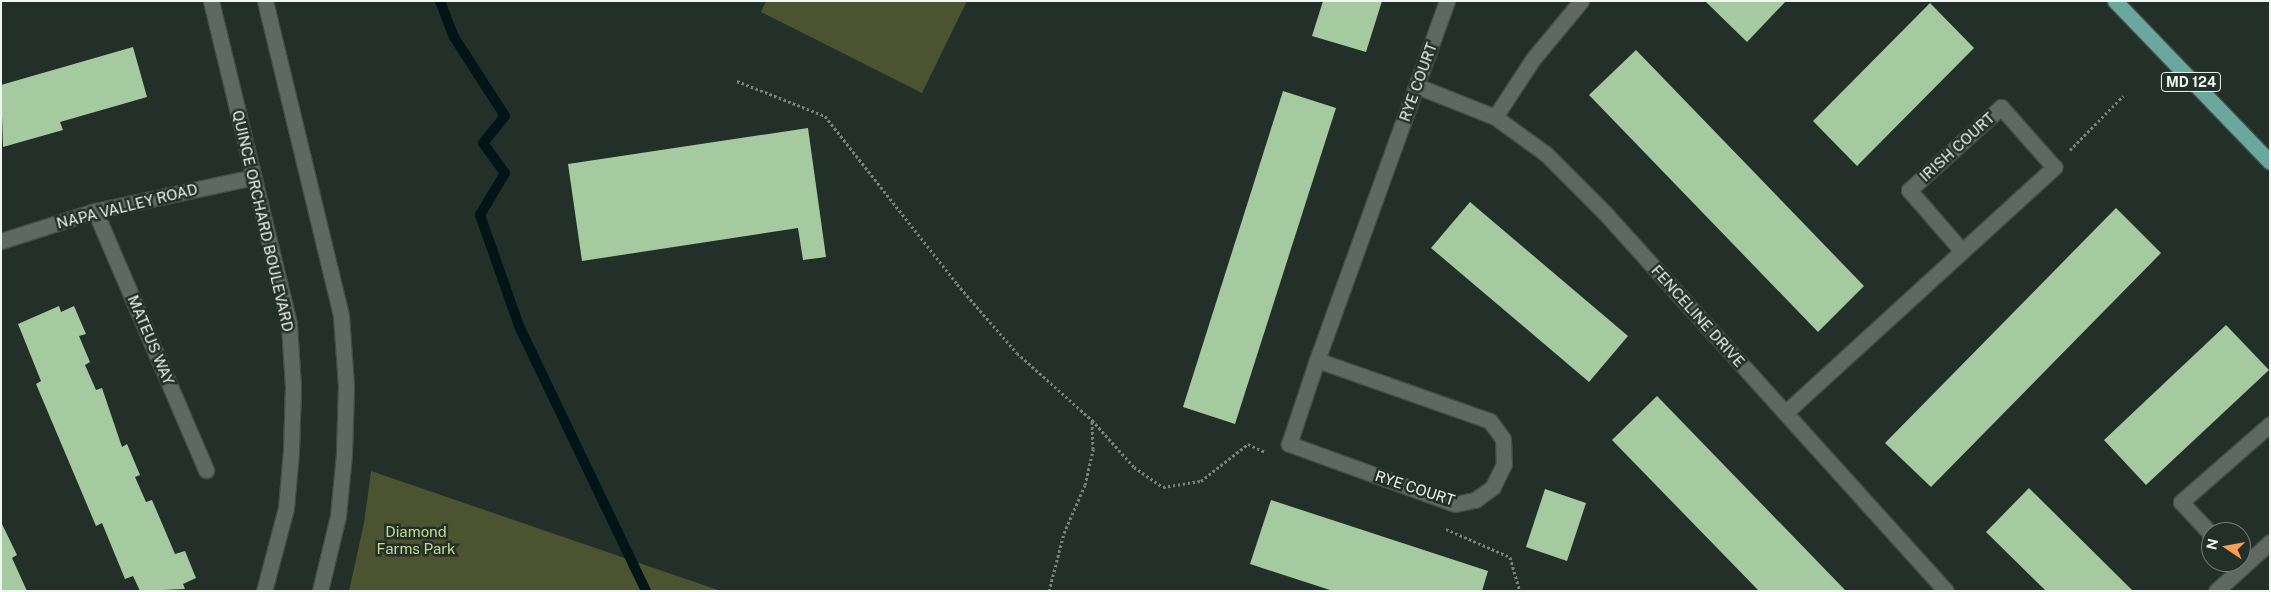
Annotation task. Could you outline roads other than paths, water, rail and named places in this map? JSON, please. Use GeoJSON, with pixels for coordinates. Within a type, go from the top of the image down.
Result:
{"type":"FeatureCollection","features":[{"type":"Feature","properties":{"kind":"main road","name":"MD 124"},"geometry":{"type":"LineString","coordinates":[[2115,1],[2270,162]]}},
{"type":"Feature","properties":{"kind":"street","name":"QUINCE ORCHARD BOULEVARD"},"geometry":{"type":"LineString","coordinates":[[211,1],[289,324],[293,387],[286,508],[264,591]]}},
{"type":"Feature","properties":{"kind":"street"},"geometry":{"type":"LineString","coordinates":[[265,1],[341,316],[346,386],[344,454],[338,516],[320,591]]}},
{"type":"Feature","properties":{"kind":"street","name":"RYE COURT"},"geometry":{"type":"LineString","coordinates":[[1317,360],[1490,422],[1503,439],[1504,464],[1492,487],[1475,500],[1454,504],[1289,444],[1317,360],[1447,1]]}},
{"type":"Feature","properties":{"kind":"street"},"geometry":{"type":"LineString","coordinates":[[1495,117],[1533,59],[1581,1]]}},
{"type":"Feature","properties":{"kind":"street","name":"FENCELINE DRIVE"},"geometry":{"type":"LineString","coordinates":[[1417,86],[1495,117],[1546,154],[1597,205],[1946,591]]}},
{"type":"Feature","properties":{"kind":"street","name":"IRISH COURT"},"geometry":{"type":"LineString","coordinates":[[2002,107],[2054,166],[1962,251],[1909,190],[2002,107]]}},
{"type":"Feature","properties":{"kind":"street","name":"NAPA VALLEY ROAD"},"geometry":{"type":"LineString","coordinates":[[1,241],[95,211],[253,177]]}},
{"type":"Feature","properties":{"kind":"street","name":"MATEUS WAY"},"geometry":{"type":"LineString","coordinates":[[95,211],[206,470]]}},
{"type":"Feature","properties":{"kind":"street"},"geometry":{"type":"LineString","coordinates":[[1785,413],[1962,251]]}},
{"type":"Feature","properties":{"kind":"street"},"geometry":{"type":"LineString","coordinates":[[2201,523],[2181,502],[2270,424]]}},
{"type":"Feature","properties":{"kind":"street"},"geometry":{"type":"LineString","coordinates":[[2251,557],[2270,542]]}},
{"type":"Feature","properties":{"kind":"street"},"geometry":{"type":"LineString","coordinates":[[2216,591],[2234,572]]}},
{"type":"Feature","properties":{"kind":"waterway"},"geometry":{"type":"LineString","coordinates":[[440,1],[454,37],[505,116],[483,143],[505,173],[480,215],[519,326],[646,591]]}},
{"type":"Feature","properties":{"kind":"park label","name":"Diamond Farms Park"},"geometry":{"type":"Point","coordinates":[416,540]}}]}
